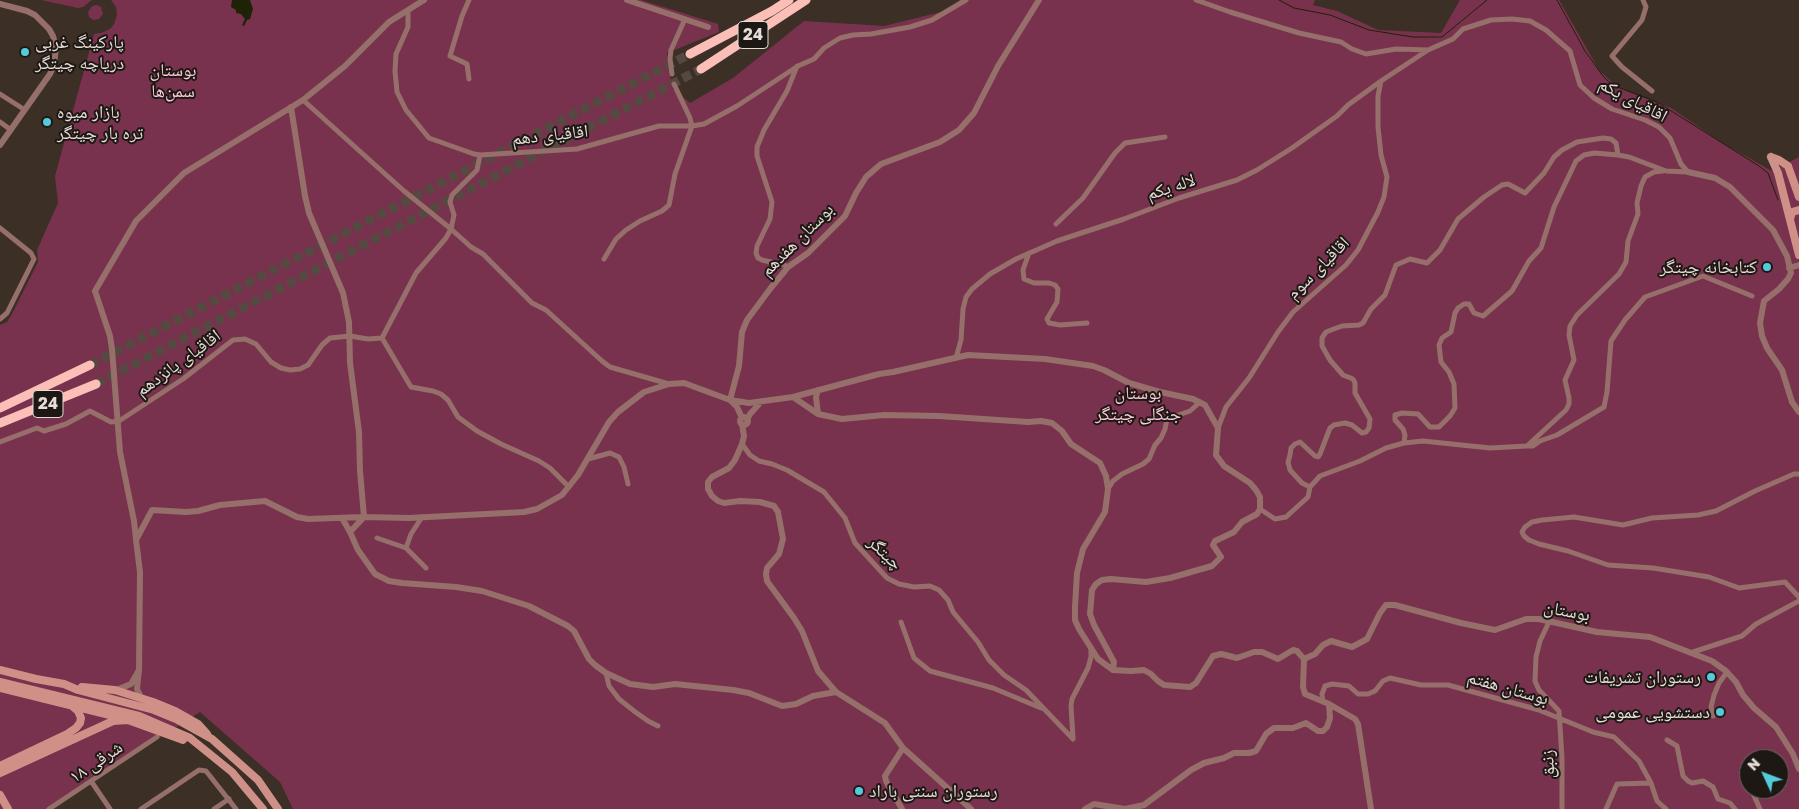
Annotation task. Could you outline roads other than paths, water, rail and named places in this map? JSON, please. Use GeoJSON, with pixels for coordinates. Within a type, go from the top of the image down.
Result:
{"type":"FeatureCollection","features":[{"type":"Feature","properties":{"kind":"highway","name":"24"},"geometry":{"type":"LineString","coordinates":[[690,54],[772,12],[789,0]]}},
{"type":"Feature","properties":{"kind":"highway","name":"24"},"geometry":{"type":"LineString","coordinates":[[701,70],[806,0]]}},
{"type":"Feature","properties":{"kind":"highway","name":"24"},"geometry":{"type":"LineString","coordinates":[[0,408],[90,365]]}},
{"type":"Feature","properties":{"kind":"highway","name":"24"},"geometry":{"type":"LineString","coordinates":[[0,423],[96,384]]}},
{"type":"Feature","properties":{"kind":"main road"},"geometry":{"type":"LineString","coordinates":[[1799,197],[1788,166],[1770,157],[1778,173],[1799,254]]}},
{"type":"Feature","properties":{"kind":"main road"},"geometry":{"type":"LineString","coordinates":[[1790,220],[1792,212],[1799,210]]}},
{"type":"Feature","properties":{"kind":"main road"},"geometry":{"type":"LineString","coordinates":[[0,670],[64,684],[115,690],[175,711],[198,724],[258,780],[278,809]]}},
{"type":"Feature","properties":{"kind":"main road"},"geometry":{"type":"LineString","coordinates":[[0,682],[139,716],[190,738],[232,772],[263,809]]}},
{"type":"Feature","properties":{"kind":"main road"},"geometry":{"type":"LineString","coordinates":[[64,684],[78,690],[154,710],[212,738]]}},
{"type":"Feature","properties":{"kind":"main road"},"geometry":{"type":"LineString","coordinates":[[0,688],[128,720],[201,746]]}},
{"type":"Feature","properties":{"kind":"main road"},"geometry":{"type":"LineString","coordinates":[[0,766],[76,728],[80,723],[80,715],[70,705]]}},
{"type":"Feature","properties":{"kind":"main road"},"geometry":{"type":"LineString","coordinates":[[0,773],[95,728],[113,721],[128,720]]}},
{"type":"Feature","properties":{"kind":"main road"},"geometry":{"type":"LineString","coordinates":[[0,795],[8,809]]}},
{"type":"Feature","properties":{"kind":"street"},"geometry":{"type":"LineString","coordinates":[[142,699],[137,688],[139,670],[140,572],[138,549],[120,452],[119,421],[110,336],[95,291],[136,221],[184,173],[303,100],[345,66],[389,22],[424,0]]}},
{"type":"Feature","properties":{"kind":"street"},"geometry":{"type":"LineString","coordinates":[[469,0],[450,56],[467,64],[469,79]]}},
{"type":"Feature","properties":{"kind":"street"},"geometry":{"type":"LineString","coordinates":[[627,0],[708,27]]}},
{"type":"Feature","properties":{"kind":"street"},"geometry":{"type":"LineString","coordinates":[[788,267],[762,260],[758,258],[756,253],[757,246],[770,219],[772,202],[757,156],[764,130],[787,91],[798,66],[814,59],[824,48],[840,38],[910,27],[932,20],[966,0]]}},
{"type":"Feature","properties":{"kind":"street","name":"بوستان هفدهم"},"geometry":{"type":"LineString","coordinates":[[730,400],[739,366],[742,332],[746,320],[770,288],[788,267],[808,253],[845,216],[866,176],[882,164],[940,142],[959,130],[974,113],[998,66],[1039,0]]}},
{"type":"Feature","properties":{"kind":"street","name":"اقاقیای یکم"},"geometry":{"type":"LineString","coordinates":[[1196,0],[1299,32],[1341,42],[1352,49],[1366,54],[1396,49],[1428,50],[1453,39],[1463,29],[1491,20],[1512,19],[1530,21],[1546,30],[1570,51],[1580,85],[1594,98],[1612,109],[1645,120],[1659,127],[1670,138],[1680,164],[1688,172]]}},
{"type":"Feature","properties":{"kind":"street"},"geometry":{"type":"LineString","coordinates":[[1643,0],[1646,7],[1642,20],[1612,56],[1622,67],[1652,91]]}},
{"type":"Feature","properties":{"kind":"street"},"geometry":{"type":"LineString","coordinates":[[0,4],[36,14],[54,36],[56,48],[54,66],[0,144]]}},
{"type":"Feature","properties":{"kind":"street","name":"اقاقیای دهم"},"geometry":{"type":"LineString","coordinates":[[408,11],[408,26],[396,54],[394,70],[397,92],[406,110],[429,138],[480,155],[577,149],[659,126],[704,124],[737,106],[798,66]]}},
{"type":"Feature","properties":{"kind":"street"},"geometry":{"type":"LineString","coordinates":[[672,74],[671,50],[685,19]]}},
{"type":"Feature","properties":{"kind":"street","name":"لاله یکم"},"geometry":{"type":"LineString","coordinates":[[956,358],[961,340],[962,309],[966,297],[972,289],[990,274],[1028,253],[1057,241],[1237,180],[1272,162],[1428,50]]}},
{"type":"Feature","properties":{"kind":"street","name":"اقاقیای سوم"},"geometry":{"type":"LineString","coordinates":[[1218,428],[1226,407],[1250,378],[1293,312],[1351,259],[1358,250],[1378,212],[1384,197],[1387,177],[1381,155],[1378,126],[1378,96],[1381,82]]}},
{"type":"Feature","properties":{"kind":"street"},"geometry":{"type":"LineString","coordinates":[[604,259],[616,239],[626,230],[662,211],[669,205],[675,174],[692,126],[674,84]]}},
{"type":"Feature","properties":{"kind":"street"},"geometry":{"type":"LineString","coordinates":[[0,94],[25,110]]}},
{"type":"Feature","properties":{"kind":"street"},"geometry":{"type":"LineString","coordinates":[[303,100],[404,191],[471,247],[483,254],[532,303],[546,310],[610,367],[669,384]]}},
{"type":"Feature","properties":{"kind":"street"},"geometry":{"type":"LineString","coordinates":[[291,107],[304,196],[309,213],[347,306],[350,363],[359,432],[364,517],[350,532]]}},
{"type":"Feature","properties":{"kind":"street"},"geometry":{"type":"LineString","coordinates":[[0,122],[11,130]]}},
{"type":"Feature","properties":{"kind":"street"},"geometry":{"type":"LineString","coordinates":[[1056,224],[1083,198],[1115,153],[1126,143],[1165,137]]}},
{"type":"Feature","properties":{"kind":"street"},"geometry":{"type":"LineString","coordinates":[[1310,487],[1302,483],[1290,470],[1288,462],[1291,448],[1300,442],[1318,457],[1330,428],[1334,425],[1346,423],[1362,433],[1370,428],[1370,419],[1355,393],[1353,379],[1343,375],[1330,360],[1322,346],[1322,338],[1326,332],[1342,326],[1363,323],[1371,309],[1385,295],[1396,265],[1410,260],[1427,263],[1440,250],[1458,219],[1494,189],[1508,184],[1525,193],[1544,173],[1558,153],[1570,145],[1585,140],[1611,139],[1616,143],[1618,155]]}},
{"type":"Feature","properties":{"kind":"street"},"geometry":{"type":"LineString","coordinates":[[1404,443],[1405,435],[1403,429],[1395,420],[1396,415],[1402,412],[1418,414],[1430,427],[1439,427],[1455,408],[1454,384],[1449,372],[1441,362],[1439,345],[1442,338],[1452,332],[1455,313],[1458,308],[1464,304],[1469,304],[1474,313],[1483,316],[1512,291],[1529,261],[1541,248],[1554,207],[1576,161],[1584,155],[1594,153],[1618,155],[1629,157],[1666,171]]}},
{"type":"Feature","properties":{"kind":"street"},"geometry":{"type":"LineString","coordinates":[[480,155],[477,170],[469,180],[457,188],[452,196],[450,202],[454,216],[451,229],[446,238],[416,273],[382,338],[412,387],[434,390],[441,394],[448,400],[458,416],[477,431],[539,461],[550,468],[569,487]]}},
{"type":"Feature","properties":{"kind":"street"},"geometry":{"type":"LineString","coordinates":[[1528,446],[1566,410],[1569,398],[1564,380],[1574,360],[1569,335],[1570,326],[1577,314],[1619,274],[1626,262],[1628,241],[1638,214],[1638,194],[1645,177],[1654,172],[1688,172],[1715,178],[1730,187],[1773,230],[1787,256],[1791,273],[1779,289],[1764,301],[1760,322],[1762,336],[1767,348],[1782,370],[1792,402],[1799,412]]}},
{"type":"Feature","properties":{"kind":"street"},"geometry":{"type":"LineString","coordinates":[[0,319],[7,313],[34,259],[32,253],[1,230]]}},
{"type":"Feature","properties":{"kind":"street"},"geometry":{"type":"LineString","coordinates":[[1028,253],[1023,270],[1024,279],[1034,284],[1049,283],[1055,285],[1058,289],[1057,302],[1047,318],[1048,323],[1060,325],[1087,323]]}},
{"type":"Feature","properties":{"kind":"street"},"geometry":{"type":"LineString","coordinates":[[1787,256],[1799,254]]}},
{"type":"Feature","properties":{"kind":"street"},"geometry":{"type":"LineString","coordinates":[[1789,268],[1799,265]]}},
{"type":"Feature","properties":{"kind":"street"},"geometry":{"type":"LineString","coordinates":[[1260,509],[1275,519],[1286,516],[1308,497],[1310,487],[1320,476],[1386,448],[1404,443],[1423,440],[1490,448],[1533,446],[1540,441],[1557,435],[1604,407],[1611,341],[1625,320],[1645,297],[1703,276],[1752,296]]}},
{"type":"Feature","properties":{"kind":"street","name":"اقاقیای پانزدهم"},"geometry":{"type":"LineString","coordinates":[[119,421],[183,379],[233,340],[245,339],[256,344],[272,362],[281,368],[300,369],[308,365],[322,345],[330,338],[350,336],[368,339],[382,338]]}},
{"type":"Feature","properties":{"kind":"street"},"geometry":{"type":"LineString","coordinates":[[136,540],[152,510],[186,512],[220,505],[265,501],[297,517],[318,519],[524,512],[537,509],[562,494],[569,487],[588,459],[609,422],[618,412],[644,392],[669,384],[684,383],[730,400],[760,403],[793,397],[878,374],[968,355],[1045,359],[1093,366],[1129,383],[1205,405],[1218,428],[1216,455],[1224,466],[1250,483],[1260,497],[1260,509],[1257,514],[1242,522],[1234,532],[1215,541],[1214,545],[1221,557],[1212,566],[1170,578],[1146,582],[1111,579],[1102,580],[1096,584],[1092,590],[1090,614],[1114,662],[1113,670]]}},
{"type":"Feature","properties":{"kind":"street"},"geometry":{"type":"LineString","coordinates":[[818,390],[816,397],[818,414]]}},
{"type":"Feature","properties":{"kind":"street"},"geometry":{"type":"LineString","coordinates":[[793,397],[818,414],[842,419],[900,416],[1052,423],[1062,431],[1071,444],[1100,463],[1106,476],[1108,488],[1105,512],[1083,548],[1077,573],[1075,620],[1098,659],[1113,670],[1144,670],[1152,674],[1164,685],[1190,687],[1196,683],[1213,656],[1221,654],[1237,658],[1254,652],[1262,652],[1278,660],[1293,650],[1297,651],[1304,659],[1303,687],[1305,694],[1326,703],[1354,719],[1358,724],[1371,809]]}},
{"type":"Feature","properties":{"kind":"street"},"geometry":{"type":"LineString","coordinates":[[730,400],[737,407],[744,421],[744,436],[735,460],[729,468],[712,477],[708,482],[708,489],[712,496],[724,503],[740,501],[767,503],[774,506],[778,512],[783,539],[779,554],[767,568],[767,581],[802,631],[818,671],[836,692],[885,723],[903,748],[971,809]]}},
{"type":"Feature","properties":{"kind":"street"},"geometry":{"type":"LineString","coordinates":[[1108,488],[1122,474],[1144,464],[1149,459],[1155,445],[1161,438],[1167,419],[1190,411],[1200,402]]}},
{"type":"Feature","properties":{"kind":"street"},"geometry":{"type":"LineString","coordinates":[[744,421],[760,403]]}},
{"type":"Feature","properties":{"kind":"street"},"geometry":{"type":"LineString","coordinates":[[0,442],[36,428],[44,431],[66,424],[90,411],[111,422],[119,421]]}},
{"type":"Feature","properties":{"kind":"street","name":"چیتگر"},"geometry":{"type":"LineString","coordinates":[[742,444],[750,455],[759,461],[787,470],[824,492],[845,518],[855,544],[887,578],[899,584],[914,587],[930,586],[939,590],[948,600],[953,612],[978,642],[989,660],[1004,675],[1026,690],[1073,739],[1072,699],[1088,668],[1091,649]]}},
{"type":"Feature","properties":{"kind":"street"},"geometry":{"type":"LineString","coordinates":[[588,459],[610,453],[619,457],[624,467],[628,484]]}},
{"type":"Feature","properties":{"kind":"street"},"geometry":{"type":"LineString","coordinates":[[1799,474],[1794,474],[1716,510],[1698,515],[1652,518],[1623,525],[1574,518],[1542,520],[1532,522],[1522,532],[1529,540],[1538,544],[1568,551],[1608,565],[1654,568],[1709,577],[1740,588],[1786,582],[1799,597]]}},
{"type":"Feature","properties":{"kind":"street"},"geometry":{"type":"LineString","coordinates":[[406,548],[411,534],[422,516]]}},
{"type":"Feature","properties":{"kind":"street"},"geometry":{"type":"LineString","coordinates":[[342,518],[358,550],[375,574],[389,581],[482,591],[529,606],[551,616],[574,631],[589,659],[606,674],[630,684],[653,687],[675,684],[733,690],[749,693],[782,706],[796,704],[813,696],[836,692]]}},
{"type":"Feature","properties":{"kind":"street"},"geometry":{"type":"LineString","coordinates":[[377,538],[406,548],[426,568]]}},
{"type":"Feature","properties":{"kind":"street"},"geometry":{"type":"LineString","coordinates":[[1693,652],[1742,636],[1756,624],[1799,601]]}},
{"type":"Feature","properties":{"kind":"street","name":"بوستان"},"geometry":{"type":"LineString","coordinates":[[1304,659],[1315,654],[1323,645],[1332,641],[1352,648],[1366,639],[1386,605],[1395,605],[1495,630],[1526,619],[1539,619],[1597,632],[1650,637],[1693,652],[1712,661],[1727,672],[1754,708],[1776,727],[1793,754],[1799,769]]}},
{"type":"Feature","properties":{"kind":"street"},"geometry":{"type":"LineString","coordinates":[[900,622],[914,658],[930,672],[993,688],[1044,708]]}},
{"type":"Feature","properties":{"kind":"street"},"geometry":{"type":"LineString","coordinates":[[1549,622],[1540,641],[1536,657],[1534,681],[1539,690],[1558,711],[1559,717]]}},
{"type":"Feature","properties":{"kind":"street"},"geometry":{"type":"LineString","coordinates":[[115,690],[131,684],[139,670]]}},
{"type":"Feature","properties":{"kind":"street"},"geometry":{"type":"LineString","coordinates":[[1712,716],[1711,707],[1714,695],[1719,682],[1727,672]]}},
{"type":"Feature","properties":{"kind":"street"},"geometry":{"type":"LineString","coordinates":[[606,674],[609,686],[619,699],[648,721],[658,726]]}},
{"type":"Feature","properties":{"kind":"street","name":"بوستان هفتم"},"geometry":{"type":"LineString","coordinates":[[1326,703],[1322,694],[1325,686],[1332,684],[1349,686],[1358,694],[1368,694],[1375,691],[1383,681],[1390,678],[1421,685],[1448,685],[1507,700],[1559,717],[1594,732],[1614,736],[1639,761],[1651,783],[1657,801],[1666,809]]}},
{"type":"Feature","properties":{"kind":"street"},"geometry":{"type":"LineString","coordinates":[[1086,809],[1094,804],[1124,809],[1144,805],[1191,770],[1204,763],[1224,758],[1234,753],[1249,753],[1256,750],[1266,734],[1274,728],[1293,728],[1306,722],[1323,731],[1327,727],[1330,718],[1326,703]]}},
{"type":"Feature","properties":{"kind":"street","name":"زنبق"},"geometry":{"type":"LineString","coordinates":[[1559,717],[1562,758],[1562,809]]}},
{"type":"Feature","properties":{"kind":"street","name":"۱۸ شرقی"},"geometry":{"type":"LineString","coordinates":[[49,809],[157,737]]}},
{"type":"Feature","properties":{"kind":"street"},"geometry":{"type":"LineString","coordinates":[[1667,740],[1677,746],[1683,776],[1692,783],[1704,781],[1713,786],[1718,799],[1730,803],[1735,809]]}},
{"type":"Feature","properties":{"kind":"street"},"geometry":{"type":"LineString","coordinates":[[902,809],[885,776],[903,748]]}},
{"type":"Feature","properties":{"kind":"street"},"geometry":{"type":"LineString","coordinates":[[141,809],[198,770],[206,771],[236,809]]}},
{"type":"Feature","properties":{"kind":"street"},"geometry":{"type":"LineString","coordinates":[[91,781],[110,809]]}},
{"type":"Feature","properties":{"kind":"street"},"geometry":{"type":"LineString","coordinates":[[1606,809],[1616,784],[1651,783]]}},
{"type":"Feature","properties":{"kind":"street"},"geometry":{"type":"LineString","coordinates":[[214,809],[229,799]]}},
{"type":"Feature","properties":{"kind":"street"},"geometry":{"type":"LineString","coordinates":[[1657,801],[1658,809]]}},
{"type":"Feature","properties":{"kind":"waterway"},"geometry":{"type":"LineString","coordinates":[[1279,0],[1294,8],[1330,15],[1369,30],[1413,37],[1442,37],[1487,0]]}},
{"type":"Feature","properties":{"kind":"waterway"},"geometry":{"type":"LineString","coordinates":[[1557,0],[1585,51],[1612,85],[1657,102],[1759,166],[1768,173],[1778,200]]}},
{"type":"Feature","properties":{"kind":"tunnel"},"geometry":{"type":"LineString","coordinates":[[90,365],[690,54]]}},
{"type":"Feature","properties":{"kind":"tunnel"},"geometry":{"type":"LineString","coordinates":[[96,384],[701,69]]}},
{"type":"Feature","properties":{"kind":"place","name":"پارکینگ غربی دریاچه چیتگر"},"geometry":{"type":"Point","coordinates":[25,52]}},
{"type":"Feature","properties":{"kind":"place","name":"بازار میوه تره بار چیتگر"},"geometry":{"type":"Point","coordinates":[47,122]}},
{"type":"Feature","properties":{"kind":"place","name":"کتابخانه چیتگر"},"geometry":{"type":"Point","coordinates":[1767,267]}},
{"type":"Feature","properties":{"kind":"place","name":"رستوران تشریفات"},"geometry":{"type":"Point","coordinates":[1711,677]}},
{"type":"Feature","properties":{"kind":"place","name":"دستشویی عمومی"},"geometry":{"type":"Point","coordinates":[1720,712]}},
{"type":"Feature","properties":{"kind":"place","name":"رستوران سنتی باراد"},"geometry":{"type":"Point","coordinates":[859,791]}},
{"type":"Feature","properties":{"kind":"park label","name":"بوستان سمن‌ها"},"geometry":{"type":"Point","coordinates":[173,80]}},
{"type":"Feature","properties":{"kind":"park label","name":"بوستان جنگلی چیتگر"},"geometry":{"type":"Point","coordinates":[1138,403]}}]}
